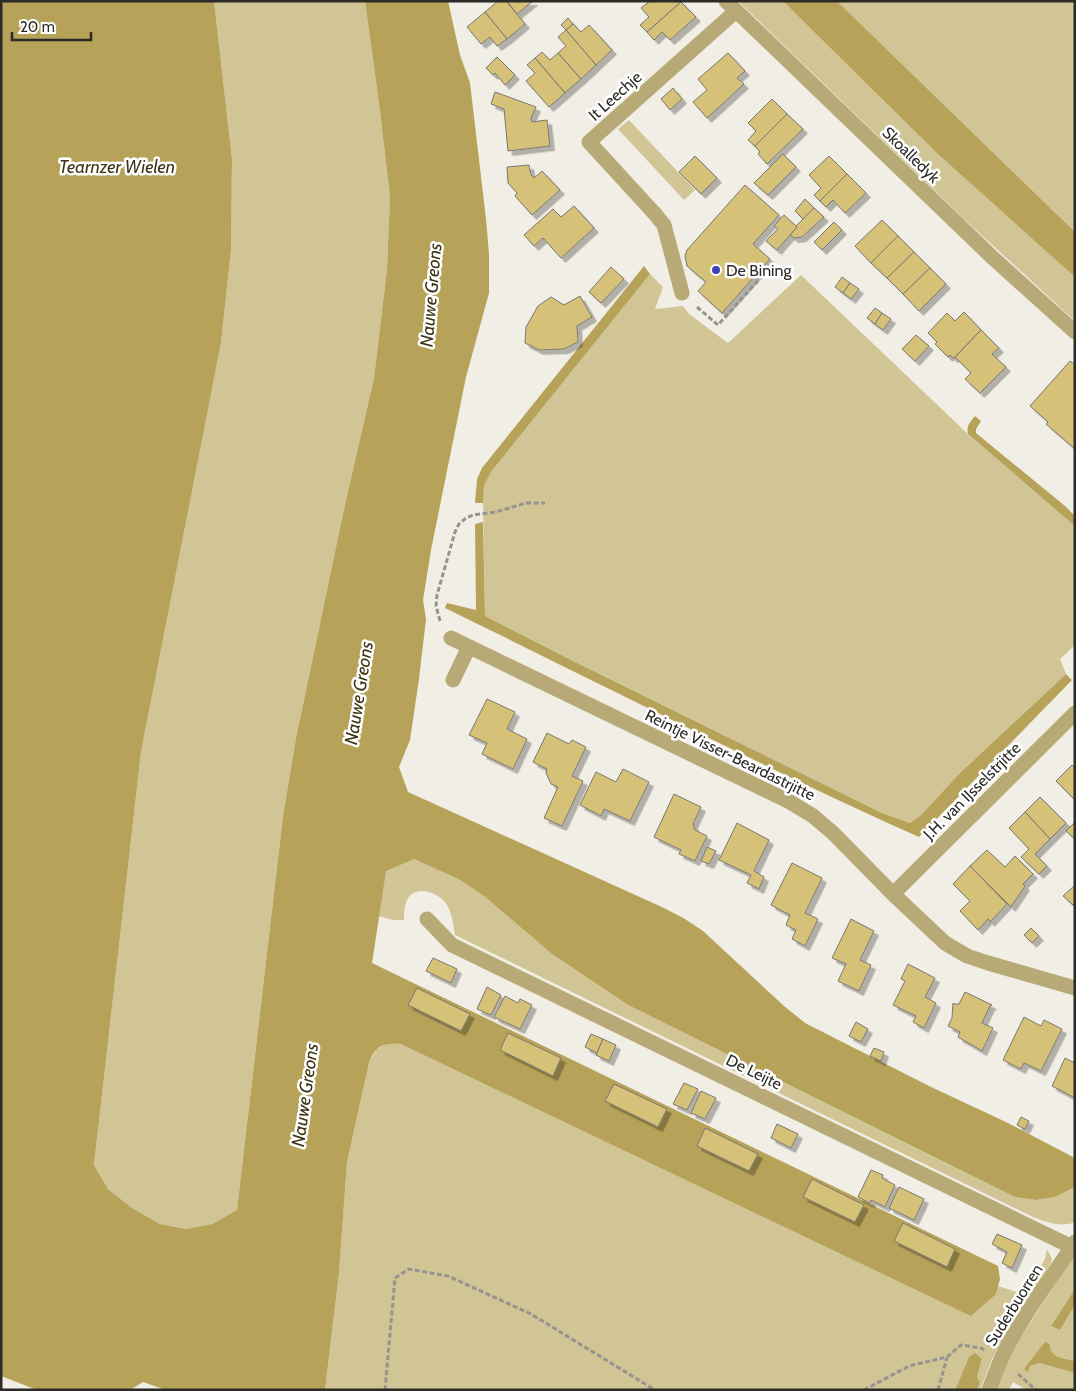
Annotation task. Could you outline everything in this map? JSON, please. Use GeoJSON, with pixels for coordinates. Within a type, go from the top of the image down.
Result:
{"type":"FeatureCollection","features":[{"type":"Feature","properties":{"kind":"street","name":"It Leechje"},"geometry":{"type":"LineString","coordinates":[[682,292],[664,225],[589,142],[731,6]]}},
{"type":"Feature","properties":{"kind":"street","name":"Skoalledyk"},"geometry":{"type":"LineString","coordinates":[[731,6],[979,244],[1075,332]]}},
{"type":"Feature","properties":{"kind":"street","name":"Reintje Visser-Beardastrjitte"},"geometry":{"type":"LineString","coordinates":[[451,638],[790,802],[812,816],[832,833],[945,943],[967,956],[1075,988]]}},
{"type":"Feature","properties":{"kind":"street"},"geometry":{"type":"LineString","coordinates":[[453,680],[469,647]]}},
{"type":"Feature","properties":{"kind":"street","name":"J.H. van IJsselstrjitte"},"geometry":{"type":"LineString","coordinates":[[893,894],[1075,713]]}},
{"type":"Feature","properties":{"kind":"street","name":"De Leijte"},"geometry":{"type":"LineString","coordinates":[[427,919],[452,945],[1073,1245]]}},
{"type":"Feature","properties":{"kind":"street","name":"Suderbuorren"},"geometry":{"type":"LineString","coordinates":[[989,1390],[1001,1359],[1031,1307],[1073,1245]]}},
{"type":"Feature","properties":{"kind":"path"},"geometry":{"type":"LineString","coordinates":[[682,292],[718,325],[771,266]]}},
{"type":"Feature","properties":{"kind":"path"},"geometry":{"type":"LineString","coordinates":[[451,638],[444,630],[438,618],[436,606],[442,577],[459,524],[473,515],[496,512],[526,503],[545,503]]}},
{"type":"Feature","properties":{"kind":"path"},"geometry":{"type":"LineString","coordinates":[[385,1390],[395,1278],[410,1269],[448,1276],[531,1314],[655,1390]]}},
{"type":"Feature","properties":{"kind":"path"},"geometry":{"type":"LineString","coordinates":[[864,1390],[909,1366],[947,1357],[961,1345],[981,1348],[1001,1359]]}},
{"type":"Feature","properties":{"kind":"path"},"geometry":{"type":"LineString","coordinates":[[938,1390],[947,1357]]}},
{"type":"Feature","properties":{"kind":"shaded area"},"geometry":{"type":"Polygon","coordinates":[[[214,1],[365,1],[390,197],[387,269],[374,378],[344,509],[296,738],[283,816],[237,1210],[212,1224],[186,1229],[160,1224],[132,1208],[108,1189],[94,1165],[141,752],[221,343],[231,250],[232,159],[214,1]]]}},
{"type":"Feature","properties":{"kind":"shaded area"},"geometry":{"type":"Polygon","coordinates":[[[738,1],[783,1],[1075,277],[1075,321],[964,219],[738,1]]]}},
{"type":"Feature","properties":{"kind":"shaded area"},"geometry":{"type":"Polygon","coordinates":[[[837,1],[1075,1],[1075,232],[837,1]]]}},
{"type":"Feature","properties":{"kind":"shaded area"},"geometry":{"type":"Polygon","coordinates":[[[629,120],[695,190],[684,200],[618,129],[629,120]]]}},
{"type":"Feature","properties":{"kind":"shaded area"},"geometry":{"type":"Polygon","coordinates":[[[650,274],[663,287],[655,309],[683,306],[689,314],[728,343],[801,275],[970,436],[1075,526],[1075,645],[1060,659],[1066,674],[961,772],[921,815],[910,823],[882,813],[485,616],[484,486],[491,472],[650,274]]]}},
{"type":"Feature","properties":{"kind":"shaded area"},"geometry":{"type":"Polygon","coordinates":[[[414,859],[460,880],[484,896],[552,954],[628,1005],[1015,1197],[1036,1200],[1055,1197],[1075,1187],[1075,1222],[1059,1224],[1033,1217],[455,935],[449,909],[440,897],[430,892],[419,891],[410,895],[405,905],[404,920],[393,920],[378,916],[386,870],[414,859]]]}},
{"type":"Feature","properties":{"kind":"shaded area"},"geometry":{"type":"Polygon","coordinates":[[[387,1043],[401,1044],[996,1294],[998,1286],[1023,1294],[1045,1259],[1047,1249],[1052,1259],[1051,1263],[992,1359],[980,1390],[977,1390],[980,1382],[977,1377],[982,1359],[969,1357],[955,1390],[325,1390],[339,1273],[347,1162],[369,1063],[376,1050],[387,1043]]]}},
{"type":"Feature","properties":{"kind":"shaded area"},"geometry":{"type":"Polygon","coordinates":[[[1075,1254],[1075,1289],[1051,1326],[1060,1330],[1075,1305],[1075,1361],[1055,1355],[1049,1346],[1030,1366],[1039,1363],[1075,1373],[1075,1390],[1026,1390],[1013,1382],[1009,1390],[994,1390],[1013,1349],[1075,1254]]]}},
{"type":"Feature","properties":{"kind":"water"},"geometry":{"type":"Polygon","coordinates":[[[1,1],[214,1],[232,159],[231,250],[221,343],[141,752],[94,1165],[108,1189],[132,1208],[160,1224],[186,1229],[212,1224],[237,1210],[283,816],[296,738],[344,509],[374,378],[387,269],[390,197],[365,1],[448,1],[460,55],[470,83],[486,219],[489,254],[489,293],[466,377],[431,550],[423,600],[426,619],[419,679],[410,740],[399,767],[408,792],[685,919],[703,931],[805,1023],[1075,1158],[1075,1187],[1055,1197],[1036,1200],[1015,1197],[628,1005],[552,954],[484,896],[460,880],[414,859],[386,871],[372,963],[998,1266],[1000,1279],[996,1294],[971,1316],[401,1044],[389,1044],[377,1049],[369,1063],[347,1162],[339,1273],[325,1390],[166,1390],[143,1382],[130,1390],[37,1390],[1,1376],[1,1]]]}},
{"type":"Feature","properties":{"kind":"water"},"geometry":{"type":"Polygon","coordinates":[[[783,1],[837,1],[1075,232],[1075,277],[937,153],[783,1]]]}},
{"type":"Feature","properties":{"kind":"water"},"geometry":{"type":"Polygon","coordinates":[[[644,266],[650,274],[491,472],[484,486],[483,503],[475,503],[477,479],[482,468],[644,266]]]}},
{"type":"Feature","properties":{"kind":"water"},"geometry":{"type":"Polygon","coordinates":[[[975,416],[981,421],[976,429],[976,433],[1065,506],[1075,516],[1075,526],[968,434],[968,426],[975,416]]]}},
{"type":"Feature","properties":{"kind":"water"},"geometry":{"type":"Polygon","coordinates":[[[483,522],[485,616],[882,813],[910,823],[921,815],[961,772],[1066,674],[1072,680],[919,837],[740,753],[445,608],[447,603],[476,610],[475,524],[483,522]]]}},
{"type":"Feature","properties":{"kind":"water"},"geometry":{"type":"Polygon","coordinates":[[[1075,1289],[1075,1305],[1060,1330],[1051,1326],[1075,1289]]]}},
{"type":"Feature","properties":{"kind":"water"},"geometry":{"type":"Polygon","coordinates":[[[1045,1342],[1050,1344],[1050,1349],[1055,1355],[1075,1361],[1075,1373],[1039,1363],[1030,1366],[1028,1372],[1024,1369],[1045,1342]]]}},
{"type":"Feature","properties":{"kind":"water"},"geometry":{"type":"Polygon","coordinates":[[[975,1353],[982,1359],[977,1377],[980,1382],[977,1390],[955,1390],[969,1357],[975,1353]]]}},
{"type":"Feature","properties":{"kind":"building"},"geometry":{"type":"Polygon","coordinates":[[[498,1],[506,1],[525,24],[507,39],[485,12],[498,1]]]}},
{"type":"Feature","properties":{"kind":"building"},"geometry":{"type":"Polygon","coordinates":[[[507,1],[533,1],[517,14],[507,1]]]}},
{"type":"Feature","properties":{"kind":"building"},"geometry":{"type":"Polygon","coordinates":[[[650,1],[681,2],[647,32],[640,25],[649,17],[641,8],[650,1]]]}},
{"type":"Feature","properties":{"kind":"building"},"geometry":{"type":"Polygon","coordinates":[[[681,2],[696,17],[670,40],[662,32],[654,40],[647,32],[681,2]]]}},
{"type":"Feature","properties":{"kind":"building"},"geometry":{"type":"Polygon","coordinates":[[[485,12],[507,39],[497,46],[490,37],[481,44],[467,27],[485,12]]]}},
{"type":"Feature","properties":{"kind":"building"},"geometry":{"type":"Polygon","coordinates":[[[568,18],[573,24],[566,30],[561,25],[568,18]]]}},
{"type":"Feature","properties":{"kind":"building"},"geometry":{"type":"Polygon","coordinates":[[[573,24],[581,32],[589,25],[612,50],[596,65],[566,30],[573,24]]]}},
{"type":"Feature","properties":{"kind":"building"},"geometry":{"type":"Polygon","coordinates":[[[566,30],[596,65],[581,79],[558,53],[566,46],[558,37],[566,30]]]}},
{"type":"Feature","properties":{"kind":"building"},"geometry":{"type":"Polygon","coordinates":[[[542,52],[550,60],[558,53],[581,79],[565,93],[535,58],[542,52]]]}},
{"type":"Feature","properties":{"kind":"building"},"geometry":{"type":"Polygon","coordinates":[[[728,53],[745,71],[737,78],[744,84],[707,118],[693,102],[707,90],[698,79],[728,53]]]}},
{"type":"Feature","properties":{"kind":"building"},"geometry":{"type":"Polygon","coordinates":[[[497,57],[515,75],[505,85],[495,73],[493,75],[486,68],[497,57]]]}},
{"type":"Feature","properties":{"kind":"building"},"geometry":{"type":"Polygon","coordinates":[[[535,58],[565,93],[549,107],[526,81],[535,73],[527,65],[535,58]]]}},
{"type":"Feature","properties":{"kind":"building"},"geometry":{"type":"Polygon","coordinates":[[[673,88],[682,99],[670,110],[661,99],[673,88]]]}},
{"type":"Feature","properties":{"kind":"building"},"geometry":{"type":"Polygon","coordinates":[[[495,92],[536,107],[531,118],[532,122],[547,120],[550,146],[508,151],[504,109],[491,104],[495,92]]]}},
{"type":"Feature","properties":{"kind":"building"},"geometry":{"type":"Polygon","coordinates":[[[772,99],[787,114],[755,146],[748,140],[756,131],[748,123],[772,99]]]}},
{"type":"Feature","properties":{"kind":"building"},"geometry":{"type":"Polygon","coordinates":[[[787,114],[803,129],[767,164],[758,154],[760,152],[755,146],[787,114]]]}},
{"type":"Feature","properties":{"kind":"building"},"geometry":{"type":"Polygon","coordinates":[[[783,154],[796,167],[768,195],[754,183],[783,154]]]}},
{"type":"Feature","properties":{"kind":"building"},"geometry":{"type":"Polygon","coordinates":[[[695,156],[717,178],[701,194],[679,172],[695,156]]]}},
{"type":"Feature","properties":{"kind":"building"},"geometry":{"type":"Polygon","coordinates":[[[829,156],[847,174],[820,201],[814,195],[821,188],[809,175],[829,156]]]}},
{"type":"Feature","properties":{"kind":"building"},"geometry":{"type":"Polygon","coordinates":[[[529,165],[531,175],[534,178],[542,171],[560,190],[532,215],[515,196],[517,193],[508,183],[507,167],[529,165]]]}},
{"type":"Feature","properties":{"kind":"building"},"geometry":{"type":"Polygon","coordinates":[[[847,174],[866,193],[845,213],[833,200],[826,207],[820,201],[847,174]]]}},
{"type":"Feature","properties":{"kind":"building"},"geometry":{"type":"Polygon","coordinates":[[[745,185],[779,215],[753,244],[770,259],[722,313],[698,291],[706,282],[687,266],[685,256],[687,250],[745,185]]]}},
{"type":"Feature","properties":{"kind":"building"},"geometry":{"type":"Polygon","coordinates":[[[805,199],[814,208],[803,219],[795,211],[805,199]]]}},
{"type":"Feature","properties":{"kind":"building"},"geometry":{"type":"Polygon","coordinates":[[[574,206],[594,228],[561,258],[543,238],[534,246],[524,235],[553,209],[561,217],[574,206]]]}},
{"type":"Feature","properties":{"kind":"building"},"geometry":{"type":"Polygon","coordinates":[[[814,208],[824,217],[802,237],[794,238],[790,235],[796,226],[814,208]]]}},
{"type":"Feature","properties":{"kind":"building"},"geometry":{"type":"Polygon","coordinates":[[[784,215],[797,227],[777,250],[766,241],[778,229],[774,226],[784,215]]]}},
{"type":"Feature","properties":{"kind":"building"},"geometry":{"type":"Polygon","coordinates":[[[882,220],[898,236],[871,263],[855,246],[882,220]]]}},
{"type":"Feature","properties":{"kind":"building"},"geometry":{"type":"Polygon","coordinates":[[[834,222],[842,230],[822,250],[814,242],[834,222]]]}},
{"type":"Feature","properties":{"kind":"building"},"geometry":{"type":"Polygon","coordinates":[[[898,236],[914,252],[887,278],[871,263],[898,236]]]}},
{"type":"Feature","properties":{"kind":"building"},"geometry":{"type":"Polygon","coordinates":[[[914,252],[930,268],[903,294],[887,278],[914,252]]]}},
{"type":"Feature","properties":{"kind":"building"},"geometry":{"type":"Polygon","coordinates":[[[611,267],[624,279],[601,303],[589,292],[611,267]]]}},
{"type":"Feature","properties":{"kind":"building"},"geometry":{"type":"Polygon","coordinates":[[[930,268],[946,284],[919,311],[903,294],[930,268]]]}},
{"type":"Feature","properties":{"kind":"building"},"geometry":{"type":"Polygon","coordinates":[[[842,277],[850,283],[843,293],[835,287],[842,277]]]}},
{"type":"Feature","properties":{"kind":"building"},"geometry":{"type":"Polygon","coordinates":[[[850,283],[859,289],[851,299],[843,293],[850,283]]]}},
{"type":"Feature","properties":{"kind":"building"},"geometry":{"type":"Polygon","coordinates":[[[580,296],[592,317],[577,326],[578,342],[564,349],[539,350],[525,343],[526,327],[538,306],[551,297],[564,305],[580,296]]]}},
{"type":"Feature","properties":{"kind":"building"},"geometry":{"type":"Polygon","coordinates":[[[875,308],[882,313],[875,324],[867,318],[875,308]]]}},
{"type":"Feature","properties":{"kind":"building"},"geometry":{"type":"Polygon","coordinates":[[[964,312],[981,330],[955,357],[953,358],[950,355],[948,357],[935,344],[937,342],[928,333],[947,313],[955,321],[964,312]]]}},
{"type":"Feature","properties":{"kind":"building"},"geometry":{"type":"Polygon","coordinates":[[[882,313],[891,319],[883,330],[875,324],[882,313]]]}},
{"type":"Feature","properties":{"kind":"building"},"geometry":{"type":"Polygon","coordinates":[[[981,330],[999,348],[992,354],[1006,367],[980,393],[965,379],[971,373],[955,357],[981,330]]]}},
{"type":"Feature","properties":{"kind":"building"},"geometry":{"type":"Polygon","coordinates":[[[916,335],[929,346],[915,361],[902,349],[916,335]]]}},
{"type":"Feature","properties":{"kind":"building"},"geometry":{"type":"Polygon","coordinates":[[[1070,361],[1075,365],[1075,449],[1046,424],[1048,422],[1030,406],[1070,361]]]}},
{"type":"Feature","properties":{"kind":"building"},"geometry":{"type":"Polygon","coordinates":[[[487,699],[515,712],[507,729],[527,739],[513,769],[482,754],[487,743],[469,735],[487,699]]]}},
{"type":"Feature","properties":{"kind":"building"},"geometry":{"type":"Polygon","coordinates":[[[547,733],[569,744],[572,740],[586,747],[572,776],[583,781],[562,826],[544,818],[558,787],[551,784],[546,773],[547,769],[533,762],[547,733]]]}},
{"type":"Feature","properties":{"kind":"building"},"geometry":{"type":"Polygon","coordinates":[[[1072,765],[1075,768],[1075,800],[1056,781],[1072,765]]]}},
{"type":"Feature","properties":{"kind":"building"},"geometry":{"type":"Polygon","coordinates":[[[623,769],[649,782],[630,821],[604,809],[601,816],[580,805],[596,772],[616,782],[623,769]]]}},
{"type":"Feature","properties":{"kind":"building"},"geometry":{"type":"Polygon","coordinates":[[[674,794],[701,807],[693,824],[695,830],[707,836],[695,861],[679,854],[681,850],[654,837],[674,794]]]}},
{"type":"Feature","properties":{"kind":"building"},"geometry":{"type":"Polygon","coordinates":[[[1040,797],[1066,823],[1050,839],[1025,812],[1040,797]]]}},
{"type":"Feature","properties":{"kind":"building"},"geometry":{"type":"Polygon","coordinates":[[[1025,812],[1050,839],[1035,854],[1047,866],[1039,874],[1021,857],[1029,849],[1009,828],[1025,812]]]}},
{"type":"Feature","properties":{"kind":"building"},"geometry":{"type":"Polygon","coordinates":[[[1075,822],[1075,839],[1066,831],[1075,822]]]}},
{"type":"Feature","properties":{"kind":"building"},"geometry":{"type":"Polygon","coordinates":[[[737,823],[769,840],[754,871],[764,877],[759,889],[747,883],[751,875],[719,860],[737,823]]]}},
{"type":"Feature","properties":{"kind":"building"},"geometry":{"type":"Polygon","coordinates":[[[707,847],[716,851],[709,864],[701,861],[707,847]]]}},
{"type":"Feature","properties":{"kind":"building"},"geometry":{"type":"Polygon","coordinates":[[[987,850],[1005,867],[1015,856],[1033,874],[1023,884],[1025,886],[1011,907],[970,866],[987,850]]]}},
{"type":"Feature","properties":{"kind":"building"},"geometry":{"type":"Polygon","coordinates":[[[792,863],[822,878],[805,913],[818,919],[805,946],[792,939],[796,930],[786,925],[790,915],[771,905],[792,863]]]}},
{"type":"Feature","properties":{"kind":"building"},"geometry":{"type":"Polygon","coordinates":[[[970,866],[1007,904],[990,922],[988,919],[978,930],[960,911],[970,901],[953,884],[970,866]]]}},
{"type":"Feature","properties":{"kind":"building"},"geometry":{"type":"Polygon","coordinates":[[[1075,885],[1075,903],[1073,905],[1063,896],[1075,885]]]}},
{"type":"Feature","properties":{"kind":"building"},"geometry":{"type":"Polygon","coordinates":[[[851,919],[874,931],[860,960],[871,965],[859,991],[838,981],[846,964],[832,958],[851,919]]]}},
{"type":"Feature","properties":{"kind":"building"},"geometry":{"type":"Polygon","coordinates":[[[1031,928],[1039,936],[1032,943],[1024,935],[1031,928]]]}},
{"type":"Feature","properties":{"kind":"building"},"geometry":{"type":"Polygon","coordinates":[[[433,958],[457,969],[451,983],[426,971],[433,958]]]}},
{"type":"Feature","properties":{"kind":"building"},"geometry":{"type":"Polygon","coordinates":[[[908,964],[935,978],[925,997],[936,1003],[924,1028],[913,1022],[916,1016],[893,1005],[905,981],[901,979],[908,964]]]}},
{"type":"Feature","properties":{"kind":"building"},"geometry":{"type":"Polygon","coordinates":[[[487,987],[501,995],[491,1015],[477,1009],[487,987]]]}},
{"type":"Feature","properties":{"kind":"building"},"geometry":{"type":"Polygon","coordinates":[[[417,988],[470,1014],[461,1031],[408,1005],[417,988]]]}},
{"type":"Feature","properties":{"kind":"building"},"geometry":{"type":"Polygon","coordinates":[[[965,992],[992,1005],[982,1023],[993,1028],[982,1051],[958,1037],[960,1032],[948,1026],[952,1018],[953,1003],[959,1004],[965,992]]]}},
{"type":"Feature","properties":{"kind":"building"},"geometry":{"type":"Polygon","coordinates":[[[505,996],[518,1003],[520,999],[532,1005],[520,1029],[494,1017],[505,996]]]}},
{"type":"Feature","properties":{"kind":"building"},"geometry":{"type":"Polygon","coordinates":[[[1024,1017],[1041,1026],[1044,1020],[1062,1029],[1041,1071],[1024,1063],[1021,1069],[1003,1060],[1024,1017]]]}},
{"type":"Feature","properties":{"kind":"building"},"geometry":{"type":"Polygon","coordinates":[[[856,1022],[868,1029],[861,1042],[849,1036],[856,1022]]]}},
{"type":"Feature","properties":{"kind":"building"},"geometry":{"type":"Polygon","coordinates":[[[508,1033],[561,1058],[553,1076],[500,1050],[508,1033]]]}},
{"type":"Feature","properties":{"kind":"building"},"geometry":{"type":"Polygon","coordinates":[[[591,1034],[603,1039],[597,1053],[585,1047],[591,1034]]]}},
{"type":"Feature","properties":{"kind":"building"},"geometry":{"type":"Polygon","coordinates":[[[603,1039],[616,1045],[609,1061],[596,1055],[603,1039]]]}},
{"type":"Feature","properties":{"kind":"building"},"geometry":{"type":"Polygon","coordinates":[[[874,1048],[884,1052],[881,1061],[870,1056],[874,1048]]]}},
{"type":"Feature","properties":{"kind":"building"},"geometry":{"type":"Polygon","coordinates":[[[1065,1058],[1075,1063],[1075,1098],[1052,1086],[1065,1058]]]}},
{"type":"Feature","properties":{"kind":"building"},"geometry":{"type":"Polygon","coordinates":[[[684,1083],[698,1089],[687,1110],[673,1104],[684,1083]]]}},
{"type":"Feature","properties":{"kind":"building"},"geometry":{"type":"Polygon","coordinates":[[[614,1084],[667,1109],[658,1127],[605,1101],[614,1084]]]}},
{"type":"Feature","properties":{"kind":"building"},"geometry":{"type":"Polygon","coordinates":[[[701,1091],[716,1098],[705,1119],[691,1113],[701,1091]]]}},
{"type":"Feature","properties":{"kind":"building"},"geometry":{"type":"Polygon","coordinates":[[[1021,1117],[1029,1121],[1025,1129],[1017,1125],[1021,1117]]]}},
{"type":"Feature","properties":{"kind":"building"},"geometry":{"type":"Polygon","coordinates":[[[777,1124],[798,1134],[791,1148],[771,1138],[777,1124]]]}},
{"type":"Feature","properties":{"kind":"building"},"geometry":{"type":"Polygon","coordinates":[[[705,1128],[758,1154],[749,1171],[697,1146],[705,1128]]]}},
{"type":"Feature","properties":{"kind":"building"},"geometry":{"type":"Polygon","coordinates":[[[871,1170],[883,1175],[882,1178],[895,1185],[885,1207],[871,1200],[870,1203],[858,1197],[871,1170]]]}},
{"type":"Feature","properties":{"kind":"building"},"geometry":{"type":"Polygon","coordinates":[[[812,1179],[864,1205],[855,1222],[803,1197],[812,1179]]]}},
{"type":"Feature","properties":{"kind":"building"},"geometry":{"type":"Polygon","coordinates":[[[899,1187],[924,1199],[914,1220],[889,1208],[899,1187]]]}},
{"type":"Feature","properties":{"kind":"building"},"geometry":{"type":"Polygon","coordinates":[[[903,1223],[955,1249],[947,1267],[894,1241],[903,1223]]]}},
{"type":"Feature","properties":{"kind":"building"},"geometry":{"type":"Polygon","coordinates":[[[997,1234],[1022,1245],[1012,1268],[1002,1263],[1007,1252],[992,1244],[997,1234]]]}},
{"type":"Feature","properties":{"kind":"place","name":"De Bining"},"geometry":{"type":"Point","coordinates":[716,270]}},
{"type":"Feature","properties":{"kind":"water label","name":"Tearnzer Wielen"},"geometry":{"type":"Point","coordinates":[117,167]}},
{"type":"Feature","properties":{"kind":"water label","name":"Nauwe Greons"},"geometry":{"type":"Point","coordinates":[431,295]}},
{"type":"Feature","properties":{"kind":"water label","name":"Nauwe Greons"},"geometry":{"type":"Point","coordinates":[359,693]}},
{"type":"Feature","properties":{"kind":"water label","name":"Nauwe Greons"},"geometry":{"type":"Point","coordinates":[305,1095]}}]}
